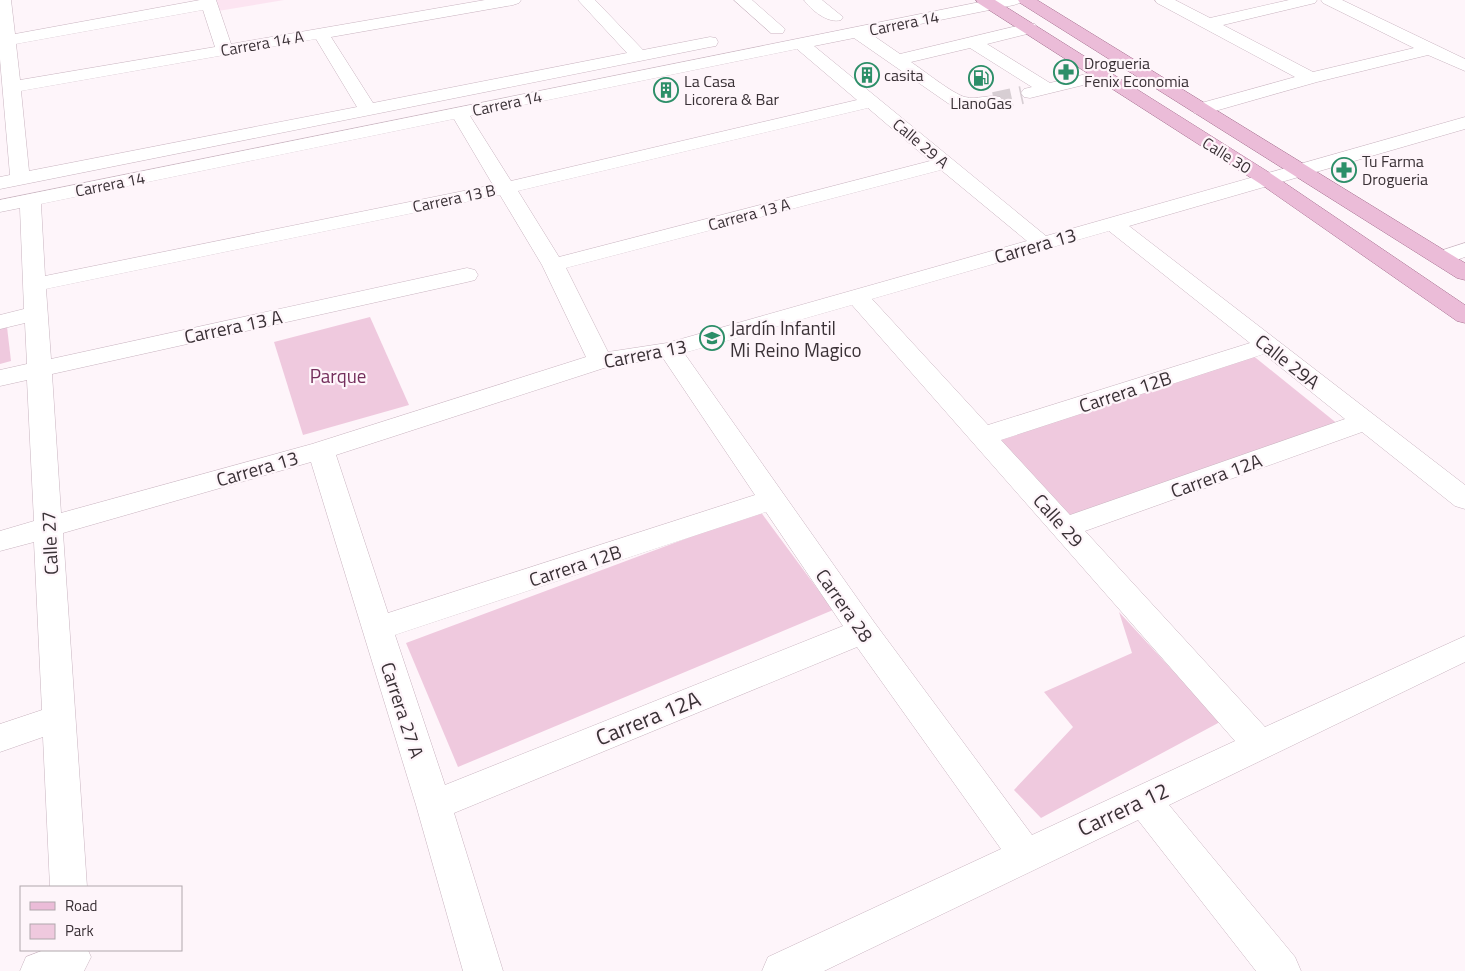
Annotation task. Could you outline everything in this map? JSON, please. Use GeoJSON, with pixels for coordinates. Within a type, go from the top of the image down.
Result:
{"type":"FeatureCollection","features":[{"type":"Feature","properties":{"kind":"main road","name":"Calle 30"},"geometry":{"type":"LineString","coordinates":[[1026,0],[1465,272]]}},
{"type":"Feature","properties":{"kind":"main road","name":"Calle 30"},"geometry":{"type":"LineString","coordinates":[[988,2],[1266,179],[1465,316]]}},
{"type":"Feature","properties":{"kind":"street","name":"Calle 27"},"geometry":{"type":"LineString","coordinates":[[3,0],[12,87],[9,148],[25,189],[36,299],[68,886]]}},
{"type":"Feature","properties":{"kind":"street","name":"Carrera 14 A"},"geometry":{"type":"LineString","coordinates":[[12,87],[320,34],[404,12],[513,0]]}},
{"type":"Feature","properties":{"kind":"street"},"geometry":{"type":"LineString","coordinates":[[586,0],[639,56]]}},
{"type":"Feature","properties":{"kind":"street"},"geometry":{"type":"LineString","coordinates":[[742,0],[777,29]]}},
{"type":"Feature","properties":{"kind":"street"},"geometry":{"type":"LineString","coordinates":[[812,0],[835,18]]}},
{"type":"Feature","properties":{"kind":"street","name":"Carrera 14"},"geometry":{"type":"LineString","coordinates":[[0,182],[25,189],[459,113],[798,34],[857,32],[988,2],[1014,0]]}},
{"type":"Feature","properties":{"kind":"street"},"geometry":{"type":"LineString","coordinates":[[1163,0],[1311,78]]}},
{"type":"Feature","properties":{"kind":"street"},"geometry":{"type":"LineString","coordinates":[[1208,24],[1309,0]]}},
{"type":"Feature","properties":{"kind":"street"},"geometry":{"type":"LineString","coordinates":[[1329,0],[1465,66]]}},
{"type":"Feature","properties":{"kind":"street"},"geometry":{"type":"LineString","coordinates":[[7,40],[208,2],[225,50]]}},
{"type":"Feature","properties":{"kind":"street","name":"Carrera 14"},"geometry":{"type":"LineString","coordinates":[[816,21],[854,14]]}},
{"type":"Feature","properties":{"kind":"street"},"geometry":{"type":"LineString","coordinates":[[898,60],[1029,28]]}},
{"type":"Feature","properties":{"kind":"street","name":"Carrera 14"},"geometry":{"type":"LineString","coordinates":[[758,33],[777,29],[798,34]]}},
{"type":"Feature","properties":{"kind":"street"},"geometry":{"type":"LineString","coordinates":[[857,32],[958,102],[977,104],[994,102]]}},
{"type":"Feature","properties":{"kind":"street"},"geometry":{"type":"LineString","coordinates":[[320,34],[368,110]]}},
{"type":"Feature","properties":{"kind":"street","name":"Calle 29 A"},"geometry":{"type":"LineString","coordinates":[[798,34],[871,102],[1042,244]]}},
{"type":"Feature","properties":{"kind":"street","name":"Carrera 14"},"geometry":{"type":"LineString","coordinates":[[0,206],[25,189],[368,110],[731,38]]}},
{"type":"Feature","properties":{"kind":"street"},"geometry":{"type":"LineString","coordinates":[[973,42],[1048,89]]}},
{"type":"Feature","properties":{"kind":"street"},"geometry":{"type":"LineString","coordinates":[[1201,109],[1311,78],[1430,49]]}},
{"type":"Feature","properties":{"kind":"street"},"geometry":{"type":"LineString","coordinates":[[1022,95],[1102,75]]}},
{"type":"Feature","properties":{"kind":"street","name":"Carrera 13 B"},"geometry":{"type":"LineString","coordinates":[[36,299],[871,102]]}},
{"type":"Feature","properties":{"kind":"street"},"geometry":{"type":"LineString","coordinates":[[459,113],[553,265],[600,362]]}},
{"type":"Feature","properties":{"kind":"street","name":"Carrera 13"},"geometry":{"type":"LineString","coordinates":[[0,541],[321,450],[600,362],[669,350],[1465,123]]}},
{"type":"Feature","properties":{"kind":"street","name":"Carrera 13 A"},"geometry":{"type":"LineString","coordinates":[[553,265],[945,163]]}},
{"type":"Feature","properties":{"kind":"street","name":"Calle 29A"},"geometry":{"type":"LineString","coordinates":[[1112,223],[1465,499]]}},
{"type":"Feature","properties":{"kind":"street"},"geometry":{"type":"LineString","coordinates":[[1442,258],[1465,250]]}},
{"type":"Feature","properties":{"kind":"street","name":"Carrera 13 A"},"geometry":{"type":"LineString","coordinates":[[0,378],[467,275]]}},
{"type":"Feature","properties":{"kind":"street","name":"Calle 29"},"geometry":{"type":"LineString","coordinates":[[857,297],[1260,744]]}},
{"type":"Feature","properties":{"kind":"street"},"geometry":{"type":"LineString","coordinates":[[0,322],[36,299]]}},
{"type":"Feature","properties":{"kind":"street","name":"Carrera 12B"},"geometry":{"type":"LineString","coordinates":[[983,436],[1268,345]]}},
{"type":"Feature","properties":{"kind":"street","name":"Carrera 28"},"geometry":{"type":"LineString","coordinates":[[669,350],[863,631],[1026,856]]}},
{"type":"Feature","properties":{"kind":"street","name":"Carrera 12A"},"geometry":{"type":"LineString","coordinates":[[1066,528],[1365,421]]}},
{"type":"Feature","properties":{"kind":"street","name":"Carrera 27 A"},"geometry":{"type":"LineString","coordinates":[[321,450],[434,805],[483,971]]}},
{"type":"Feature","properties":{"kind":"street","name":"Carrera 12B"},"geometry":{"type":"LineString","coordinates":[[378,629],[772,500]]}},
{"type":"Feature","properties":{"kind":"street","name":"Carrera 12A"},"geometry":{"type":"LineString","coordinates":[[434,805],[863,631]]}},
{"type":"Feature","properties":{"kind":"street","name":"Carrera 12"},"geometry":{"type":"LineString","coordinates":[[782,971],[1465,648]]}},
{"type":"Feature","properties":{"kind":"street"},"geometry":{"type":"LineString","coordinates":[[0,738],[59,718]]}},
{"type":"Feature","properties":{"kind":"street"},"geometry":{"type":"LineString","coordinates":[[1143,800],[1281,971]]}},
{"type":"Feature","properties":{"kind":"shaded area"},"geometry":{"type":"Polygon","coordinates":[[[214,0],[284,0],[218,11],[214,0]]]}},
{"type":"Feature","properties":{"kind":"green space","name":"Parque"},"geometry":{"type":"Polygon","coordinates":[[[370,317],[409,405],[303,435],[274,342],[370,317]]]}},
{"type":"Feature","properties":{"kind":"green space"},"geometry":{"type":"Polygon","coordinates":[[[7,327],[11,361],[0,364],[0,329],[7,327]]]}},
{"type":"Feature","properties":{"kind":"green space"},"geometry":{"type":"Polygon","coordinates":[[[1251,354],[1339,425],[1068,520],[992,439],[1251,354]]]}},
{"type":"Feature","properties":{"kind":"green space"},"geometry":{"type":"Polygon","coordinates":[[[760,511],[833,610],[458,767],[406,643],[760,511]]]}},
{"type":"Feature","properties":{"kind":"green space"},"geometry":{"type":"Polygon","coordinates":[[[1119,612],[1220,722],[1041,818],[1014,790],[1073,727],[1044,692],[1132,653],[1119,612]]]}},
{"type":"Feature","properties":{"kind":"tunnel"},"geometry":{"type":"LineString","coordinates":[[994,101],[1022,95]]}},
{"type":"Feature","properties":{"kind":"place","name":"Drogueria Fenix Economia"},"geometry":{"type":"Point","coordinates":[1066,72]}},
{"type":"Feature","properties":{"kind":"place","name":"casita"},"geometry":{"type":"Point","coordinates":[867,75]}},
{"type":"Feature","properties":{"kind":"place","name":"LlanoGas"},"geometry":{"type":"Point","coordinates":[981,78]}},
{"type":"Feature","properties":{"kind":"place","name":"La Casa Licorera & Bar"},"geometry":{"type":"Point","coordinates":[666,90]}},
{"type":"Feature","properties":{"kind":"place","name":"Tu Farma Drogueria"},"geometry":{"type":"Point","coordinates":[1344,170]}},
{"type":"Feature","properties":{"kind":"place","name":"Jardín Infantil Mi Reino Magico"},"geometry":{"type":"Point","coordinates":[712,338]}}]}
